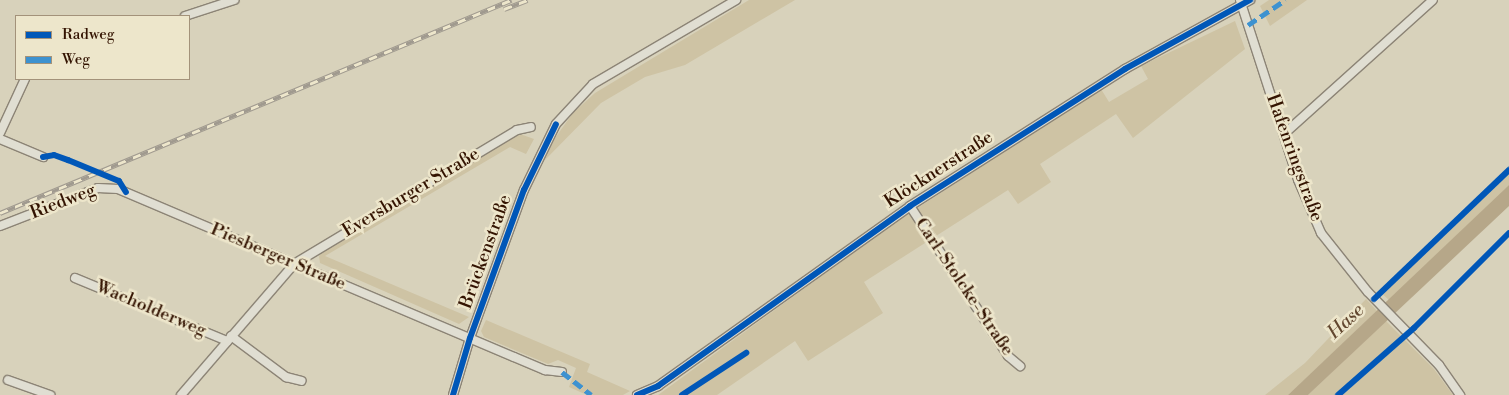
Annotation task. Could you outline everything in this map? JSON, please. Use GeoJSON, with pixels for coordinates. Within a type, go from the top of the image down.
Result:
{"type":"FeatureCollection","features":[{"type":"Feature","properties":{"kind":"street"},"geometry":{"type":"LineString","coordinates":[[188,15],[234,0]]}},
{"type":"Feature","properties":{"kind":"street","name":"Brückenstraße"},"geometry":{"type":"LineString","coordinates":[[453,395],[470,338],[536,161],[556,124],[593,84],[736,0]]}},
{"type":"Feature","properties":{"kind":"street","name":"Klöcknerstraße"},"geometry":{"type":"LineString","coordinates":[[637,395],[658,386],[910,206],[1116,74],[1241,2],[1250,0]]}},
{"type":"Feature","properties":{"kind":"street"},"geometry":{"type":"LineString","coordinates":[[1284,134],[1434,0]]}},
{"type":"Feature","properties":{"kind":"street","name":"Hafenringstraße"},"geometry":{"type":"LineString","coordinates":[[1241,2],[1304,195],[1321,233],[1376,301],[1439,364],[1460,395]]}},
{"type":"Feature","properties":{"kind":"street"},"geometry":{"type":"LineString","coordinates":[[0,133],[25,80]]}},
{"type":"Feature","properties":{"kind":"street","name":"Eversburger Straße"},"geometry":{"type":"LineString","coordinates":[[181,395],[294,264],[516,130],[531,127]]}},
{"type":"Feature","properties":{"kind":"street"},"geometry":{"type":"LineString","coordinates":[[0,139],[43,157]]}},
{"type":"Feature","properties":{"kind":"street","name":"Riedweg"},"geometry":{"type":"LineString","coordinates":[[0,226],[98,188],[108,186],[126,192]]}},
{"type":"Feature","properties":{"kind":"street","name":"Piesberger Straße"},"geometry":{"type":"LineString","coordinates":[[126,192],[545,370],[562,372]]}},
{"type":"Feature","properties":{"kind":"street","name":"Carl-Stolcke-Straße"},"geometry":{"type":"LineString","coordinates":[[910,206],[1008,356],[1020,366]]}},
{"type":"Feature","properties":{"kind":"street","name":"Wacholderweg"},"geometry":{"type":"LineString","coordinates":[[75,278],[229,339],[286,377],[302,381]]}},
{"type":"Feature","properties":{"kind":"street"},"geometry":{"type":"LineString","coordinates":[[8,380],[50,395]]}},
{"type":"Feature","properties":{"kind":"street","name":"Klöcknerstraße"},"geometry":{"type":"LineString","coordinates":[[651,395],[658,386]]}},
{"type":"Feature","properties":{"kind":"shaded area"},"geometry":{"type":"Polygon","coordinates":[[[749,0],[795,0],[685,65],[645,77],[601,103],[544,161],[555,138],[573,113],[595,93],[749,0]]]}},
{"type":"Feature","properties":{"kind":"shaded area"},"geometry":{"type":"Polygon","coordinates":[[[1269,0],[1307,0],[1270,26],[1260,6],[1269,0]]]}},
{"type":"Feature","properties":{"kind":"shaded area"},"geometry":{"type":"Polygon","coordinates":[[[1235,21],[1245,49],[1133,138],[1116,114],[1040,164],[1051,182],[1018,204],[1008,190],[864,282],[883,313],[808,361],[795,341],[717,395],[658,395],[893,224],[1101,89],[1109,102],[1148,79],[1141,66],[1235,21]]]}},
{"type":"Feature","properties":{"kind":"shaded area"},"geometry":{"type":"Polygon","coordinates":[[[520,134],[534,139],[526,154],[510,147],[325,256],[469,317],[459,324],[320,263],[319,256],[323,251],[520,134]]]}},
{"type":"Feature","properties":{"kind":"shaded area"},"geometry":{"type":"Polygon","coordinates":[[[1509,168],[1509,185],[1389,300],[1379,291],[1509,168]]]}},
{"type":"Feature","properties":{"kind":"shaded area"},"geometry":{"type":"Polygon","coordinates":[[[1509,185],[1509,206],[1308,395],[1288,395],[1509,185]]]}},
{"type":"Feature","properties":{"kind":"shaded area"},"geometry":{"type":"Polygon","coordinates":[[[1366,299],[1377,311],[1288,395],[1265,395],[1305,363],[1366,299]]]}},
{"type":"Feature","properties":{"kind":"shaded area"},"geometry":{"type":"Polygon","coordinates":[[[486,320],[590,364],[587,372],[630,391],[623,395],[587,395],[569,387],[576,368],[558,360],[548,364],[484,337],[481,331],[486,320]]]}},
{"type":"Feature","properties":{"kind":"shaded area"},"geometry":{"type":"Polygon","coordinates":[[[1386,321],[1434,369],[1453,395],[1308,395],[1386,321]]]}},
{"type":"Feature","properties":{"kind":"railway"},"geometry":{"type":"LineString","coordinates":[[0,213],[511,0]]}},
{"type":"Feature","properties":{"kind":"railway"},"geometry":{"type":"LineString","coordinates":[[504,9],[527,0]]}},
{"type":"Feature","properties":{"kind":"marked path"},"geometry":{"type":"LineString","coordinates":[[1248,25],[1285,0]]}},
{"type":"Feature","properties":{"kind":"marked path"},"geometry":{"type":"LineString","coordinates":[[562,372],[591,395]]}},
{"type":"Feature","properties":{"kind":"cycle path"},"geometry":{"type":"LineString","coordinates":[[637,395],[658,386],[910,206],[1125,69],[1250,0]]}},
{"type":"Feature","properties":{"kind":"cycle path"},"geometry":{"type":"LineString","coordinates":[[453,395],[470,338],[524,190],[556,124]]}},
{"type":"Feature","properties":{"kind":"cycle path"},"geometry":{"type":"LineString","coordinates":[[43,157],[54,155],[119,181],[126,192]]}},
{"type":"Feature","properties":{"kind":"cycle path"},"geometry":{"type":"LineString","coordinates":[[1374,299],[1509,170]]}},
{"type":"Feature","properties":{"kind":"cycle path"},"geometry":{"type":"LineString","coordinates":[[1338,395],[1414,328],[1509,233]]}},
{"type":"Feature","properties":{"kind":"cycle path"},"geometry":{"type":"LineString","coordinates":[[682,395],[746,353]]}},
{"type":"Feature","properties":{"kind":"water label","name":"Hase"},"geometry":{"type":"Point","coordinates":[1346,322]}}]}
